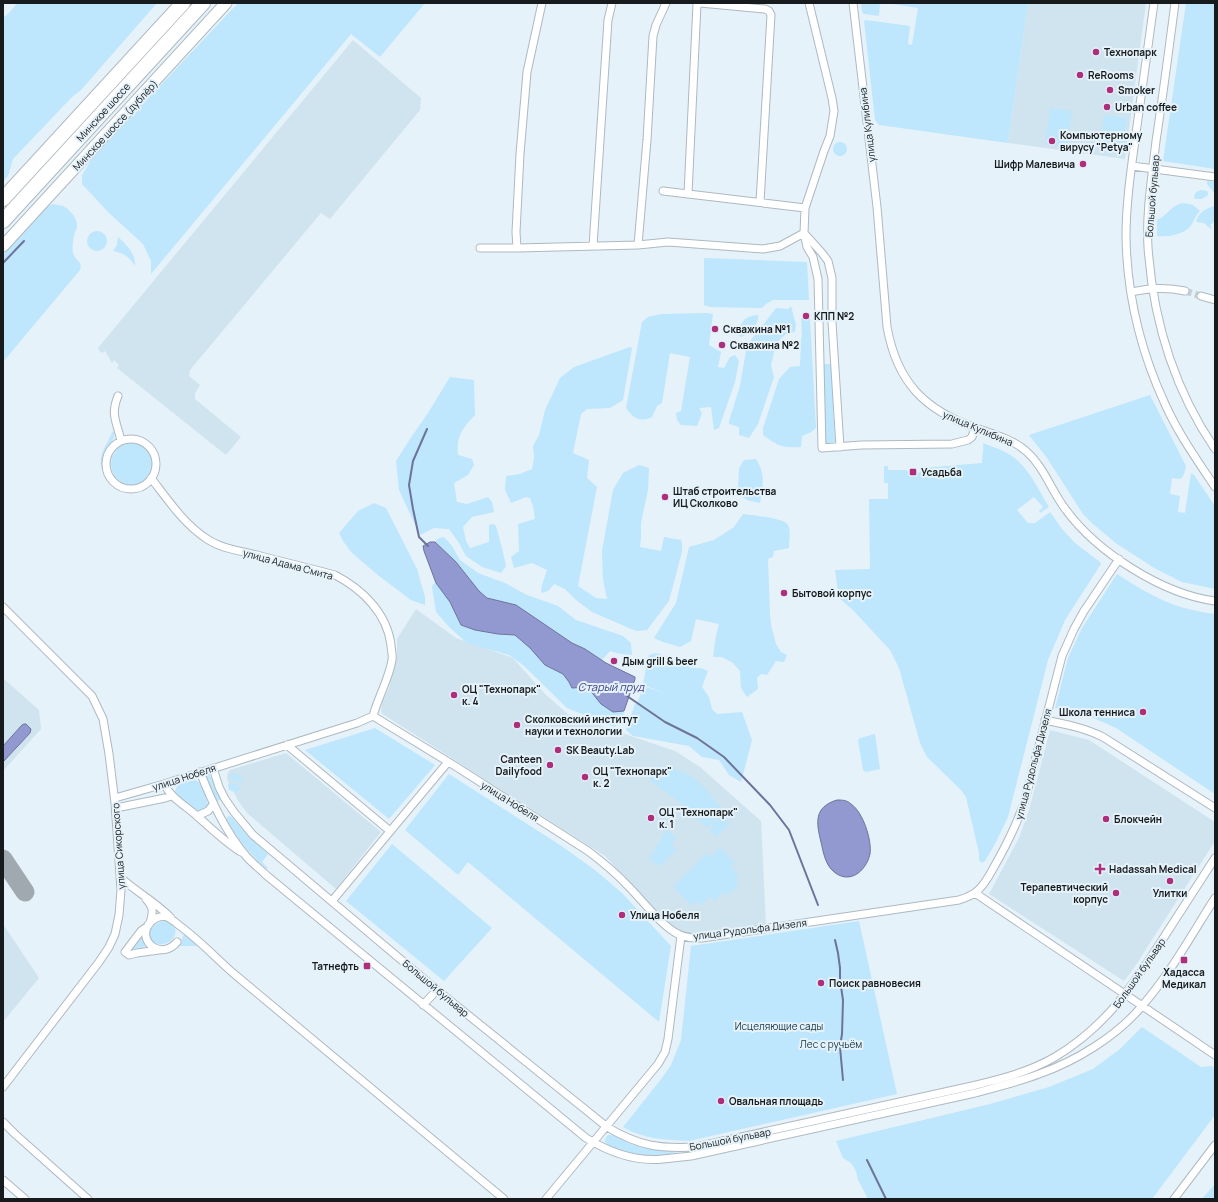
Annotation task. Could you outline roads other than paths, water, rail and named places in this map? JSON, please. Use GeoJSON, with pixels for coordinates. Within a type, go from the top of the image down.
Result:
{"type":"FeatureCollection","features":[{"type":"Feature","properties":{"kind":"highway","name":"Минское шоссе"},"geometry":{"type":"LineString","coordinates":[[3,199],[183,3]]}},
{"type":"Feature","properties":{"kind":"highway","name":"Минское шоссе"},"geometry":{"type":"LineString","coordinates":[[3,221],[203,3]]}},
{"type":"Feature","properties":{"kind":"main road","name":"Минское шоссе (дублёр)"},"geometry":{"type":"LineString","coordinates":[[3,246],[226,3]]}},
{"type":"Feature","properties":{"kind":"street"},"geometry":{"type":"LineString","coordinates":[[517,248],[516,224],[527,72],[542,3]]}},
{"type":"Feature","properties":{"kind":"street"},"geometry":{"type":"LineString","coordinates":[[593,246],[608,20],[612,3]]}},
{"type":"Feature","properties":{"kind":"street"},"geometry":{"type":"LineString","coordinates":[[638,245],[647,140],[653,36],[656,25],[666,3]]}},
{"type":"Feature","properties":{"kind":"street"},"geometry":{"type":"LineString","coordinates":[[688,194],[696,7],[697,4],[700,3],[727,4],[769,11],[770,15],[760,202]]}},
{"type":"Feature","properties":{"kind":"street"},"geometry":{"type":"LineString","coordinates":[[809,3],[834,111],[830,136],[805,208],[804,233],[807,247],[813,257],[818,279],[818,338],[822,448],[861,445],[952,444],[968,440],[972,437],[975,428]]}},
{"type":"Feature","properties":{"kind":"street","name":"улица Кулибина"},"geometry":{"type":"LineString","coordinates":[[852,3],[877,207],[887,327],[890,344],[900,369],[907,381],[919,395],[934,408],[958,421],[1003,437],[1017,444],[1029,453],[1042,470],[1064,508],[1074,521],[1095,541],[1120,559],[1147,577],[1166,587],[1202,599],[1215,601]]}},
{"type":"Feature","properties":{"kind":"street"},"geometry":{"type":"LineString","coordinates":[[1154,3],[1127,211],[1126,238],[1131,292],[1139,330],[1148,361],[1165,405],[1177,428],[1215,487]]}},
{"type":"Feature","properties":{"kind":"street","name":"Большой бульвар"},"geometry":{"type":"LineString","coordinates":[[1175,3],[1153,169],[1149,210],[1148,246],[1156,311],[1166,347],[1190,408],[1215,449]]}},
{"type":"Feature","properties":{"kind":"street"},"geometry":{"type":"LineString","coordinates":[[1132,166],[1215,177]]}},
{"type":"Feature","properties":{"kind":"street"},"geometry":{"type":"LineString","coordinates":[[663,191],[805,208]]}},
{"type":"Feature","properties":{"kind":"street"},"geometry":{"type":"LineString","coordinates":[[480,248],[638,245],[668,242],[763,249],[780,246],[804,233]]}},
{"type":"Feature","properties":{"kind":"street"},"geometry":{"type":"LineString","coordinates":[[804,233],[822,252],[828,261],[832,278],[833,337],[840,447]]}},
{"type":"Feature","properties":{"kind":"street"},"geometry":{"type":"LineString","coordinates":[[1131,292],[1152,288],[1171,288],[1185,291]]}},
{"type":"Feature","properties":{"kind":"street"},"geometry":{"type":"LineString","coordinates":[[1201,296],[1215,300]]}},
{"type":"Feature","properties":{"kind":"street"},"geometry":{"type":"LineString","coordinates":[[818,312],[832,311]]}},
{"type":"Feature","properties":{"kind":"street"},"geometry":{"type":"LineString","coordinates":[[818,338],[833,337]]}},
{"type":"Feature","properties":{"kind":"street"},"geometry":{"type":"LineString","coordinates":[[118,396],[114,411],[115,423],[121,441]]}},
{"type":"Feature","properties":{"kind":"street"},"geometry":{"type":"LineString","coordinates":[[128,439],[142,442],[152,451],[156,465],[151,478],[143,486],[131,489],[124,488],[117,485],[108,473],[106,466],[107,458],[110,451],[121,441],[128,439]]}},
{"type":"Feature","properties":{"kind":"street","name":"улица Адама Смита"},"geometry":{"type":"LineString","coordinates":[[151,478],[183,518],[208,540],[234,550],[335,575],[349,583],[368,599],[378,611],[390,634],[392,658],[389,672],[375,705],[373,716]]}},
{"type":"Feature","properties":{"kind":"street","name":"улица Рудольфа Дизеля"},"geometry":{"type":"LineString","coordinates":[[681,936],[702,938],[959,900],[967,898],[980,889],[1009,842],[1018,820],[1025,800],[1057,673],[1068,643],[1084,611],[1120,559]]}},
{"type":"Feature","properties":{"kind":"street","name":"улица Сикорского"},"geometry":{"type":"LineString","coordinates":[[3,607],[92,696],[103,719],[116,808],[121,890],[119,915],[115,934],[109,948],[3,1087]]}},
{"type":"Feature","properties":{"kind":"street","name":"улица Нобеля"},"geometry":{"type":"LineString","coordinates":[[114,798],[164,784],[357,723],[373,716],[569,838],[605,864],[625,882],[662,922],[681,936]]}},
{"type":"Feature","properties":{"kind":"street"},"geometry":{"type":"LineString","coordinates":[[1045,720],[1078,727],[1103,736],[1215,808]]}},
{"type":"Feature","properties":{"kind":"street"},"geometry":{"type":"LineString","coordinates":[[287,745],[390,831]]}},
{"type":"Feature","properties":{"kind":"street"},"geometry":{"type":"LineString","coordinates":[[332,901],[448,762]]}},
{"type":"Feature","properties":{"kind":"street","name":"Большой бульвар"},"geometry":{"type":"LineString","coordinates":[[213,768],[228,804],[253,835],[437,990],[607,1127],[628,1139],[647,1145],[676,1148],[696,1147],[972,1086],[1033,1068],[1054,1057],[1073,1045],[1094,1028],[1107,1016],[1125,995],[1144,969],[1215,858]]}},
{"type":"Feature","properties":{"kind":"street","name":"Большой бульвар"},"geometry":{"type":"LineString","coordinates":[[200,772],[213,805],[228,831],[246,856],[266,875],[586,1138],[613,1152],[646,1159],[684,1157],[975,1093],[1014,1083],[1040,1074],[1082,1054],[1101,1042],[1121,1027],[1142,1007],[1162,981],[1215,898]]}},
{"type":"Feature","properties":{"kind":"street"},"geometry":{"type":"LineString","coordinates":[[164,784],[172,796],[229,844],[246,856]]}},
{"type":"Feature","properties":{"kind":"street"},"geometry":{"type":"LineString","coordinates":[[116,808],[172,796]]}},
{"type":"Feature","properties":{"kind":"street"},"geometry":{"type":"LineString","coordinates":[[197,816],[208,811],[213,805]]}},
{"type":"Feature","properties":{"kind":"street"},"geometry":{"type":"LineString","coordinates":[[120,877],[165,911],[172,920]]}},
{"type":"Feature","properties":{"kind":"street"},"geometry":{"type":"LineString","coordinates":[[975,893],[1215,1055]]}},
{"type":"Feature","properties":{"kind":"street"},"geometry":{"type":"LineString","coordinates":[[144,895],[153,909],[146,932],[147,938],[150,944],[161,950]]}},
{"type":"Feature","properties":{"kind":"street"},"geometry":{"type":"LineString","coordinates":[[178,942],[173,947],[166,950],[129,955],[125,952],[154,919],[167,917],[172,920],[504,1199]]}},
{"type":"Feature","properties":{"kind":"street"},"geometry":{"type":"LineString","coordinates":[[546,1199],[658,1064],[665,1052],[669,1032],[681,936]]}},
{"type":"Feature","properties":{"kind":"street"},"geometry":{"type":"LineString","coordinates":[[423,1005],[437,990]]}},
{"type":"Feature","properties":{"kind":"street"},"geometry":{"type":"LineString","coordinates":[[3,1122],[88,1199]]}},
{"type":"Feature","properties":{"kind":"street"},"geometry":{"type":"LineString","coordinates":[[1174,1199],[1215,1145]]}},
{"type":"Feature","properties":{"kind":"street"},"geometry":{"type":"LineString","coordinates":[[3,1180],[25,1199]]}},
{"type":"Feature","properties":{"kind":"water","name":"Старый пруд"},"geometry":{"type":"Polygon","coordinates":[[[430,542],[435,542],[456,562],[479,591],[487,598],[516,605],[572,643],[585,649],[606,663],[635,677],[624,711],[613,712],[601,704],[586,687],[572,688],[563,674],[545,665],[530,648],[515,635],[475,630],[461,625],[450,602],[436,583],[424,551],[423,546],[430,542]]]}},
{"type":"Feature","properties":{"kind":"water"},"geometry":{"type":"Polygon","coordinates":[[[24,724],[31,729],[30,733],[3,762],[3,746],[24,724]]]}},
{"type":"Feature","properties":{"kind":"water"},"geometry":{"type":"Polygon","coordinates":[[[837,800],[848,802],[855,808],[863,820],[870,841],[870,854],[868,861],[856,875],[850,877],[838,875],[830,867],[826,860],[818,828],[818,816],[821,811],[824,807],[837,800]]]}},
{"type":"Feature","properties":{"kind":"waterway"},"geometry":{"type":"LineString","coordinates":[[3,263],[24,241]]}},
{"type":"Feature","properties":{"kind":"waterway"},"geometry":{"type":"LineString","coordinates":[[427,429],[413,461],[409,485],[419,537],[428,546]]}},
{"type":"Feature","properties":{"kind":"waterway"},"geometry":{"type":"LineString","coordinates":[[627,696],[665,722],[697,738],[724,757],[770,805],[789,830],[818,905]]}},
{"type":"Feature","properties":{"kind":"waterway"},"geometry":{"type":"LineString","coordinates":[[835,940],[838,953],[843,1000],[840,1047],[843,1080]]}},
{"type":"Feature","properties":{"kind":"waterway"},"geometry":{"type":"LineString","coordinates":[[867,1160],[886,1199]]}},
{"type":"Feature","properties":{"kind":"tunnel"},"geometry":{"type":"LineString","coordinates":[[1185,291],[1201,296]]}},
{"type":"Feature","properties":{"kind":"place","name":"Технопарк"},"geometry":{"type":"Point","coordinates":[1096,52]}},
{"type":"Feature","properties":{"kind":"place","name":"ReRooms"},"geometry":{"type":"Point","coordinates":[1080,75]}},
{"type":"Feature","properties":{"kind":"place","name":"Smoker"},"geometry":{"type":"Point","coordinates":[1110,90]}},
{"type":"Feature","properties":{"kind":"place","name":"Urban coffee"},"geometry":{"type":"Point","coordinates":[1107,107]}},
{"type":"Feature","properties":{"kind":"place","name":"Компьютерному вирусу \"Petya\""},"geometry":{"type":"Point","coordinates":[1052,141]}},
{"type":"Feature","properties":{"kind":"place","name":"Шифр Малевича"},"geometry":{"type":"Point","coordinates":[1083,164]}},
{"type":"Feature","properties":{"kind":"place","name":"КПП №2"},"geometry":{"type":"Point","coordinates":[806,316]}},
{"type":"Feature","properties":{"kind":"place","name":"Скважина №1"},"geometry":{"type":"Point","coordinates":[715,329]}},
{"type":"Feature","properties":{"kind":"place","name":"Скважина №2"},"geometry":{"type":"Point","coordinates":[722,345]}},
{"type":"Feature","properties":{"kind":"place","name":"Усадьба"},"geometry":{"type":"Point","coordinates":[913,472]}},
{"type":"Feature","properties":{"kind":"place","name":"Штаб строительства ИЦ Сколково"},"geometry":{"type":"Point","coordinates":[665,497]}},
{"type":"Feature","properties":{"kind":"place","name":"Бытовой корпус"},"geometry":{"type":"Point","coordinates":[784,593]}},
{"type":"Feature","properties":{"kind":"place","name":"Дым grill & beer"},"geometry":{"type":"Point","coordinates":[614,661]}},
{"type":"Feature","properties":{"kind":"place","name":"ОЦ \"Технопарк\" к. 4"},"geometry":{"type":"Point","coordinates":[454,695]}},
{"type":"Feature","properties":{"kind":"place","name":"Школа тенниса"},"geometry":{"type":"Point","coordinates":[1143,712]}},
{"type":"Feature","properties":{"kind":"place","name":"Сколковский институт науки и технологии"},"geometry":{"type":"Point","coordinates":[517,725]}},
{"type":"Feature","properties":{"kind":"place","name":"SK Beauty.Lab"},"geometry":{"type":"Point","coordinates":[558,750]}},
{"type":"Feature","properties":{"kind":"place","name":"Canteen Dailyfood"},"geometry":{"type":"Point","coordinates":[550,765]}},
{"type":"Feature","properties":{"kind":"place","name":"ОЦ \"Технопарк\" к. 2"},"geometry":{"type":"Point","coordinates":[585,777]}},
{"type":"Feature","properties":{"kind":"place","name":"ОЦ \"Технопарк\" к. 1"},"geometry":{"type":"Point","coordinates":[651,818]}},
{"type":"Feature","properties":{"kind":"place","name":"Блокчейн"},"geometry":{"type":"Point","coordinates":[1106,819]}},
{"type":"Feature","properties":{"kind":"place","name":"Hadassah Medical"},"geometry":{"type":"Point","coordinates":[1100,869]}},
{"type":"Feature","properties":{"kind":"place","name":"Улитки"},"geometry":{"type":"Point","coordinates":[1170,881]}},
{"type":"Feature","properties":{"kind":"place","name":"Терапевтический корпус"},"geometry":{"type":"Point","coordinates":[1116,893]}},
{"type":"Feature","properties":{"kind":"place","name":"Улица Нобеля"},"geometry":{"type":"Point","coordinates":[622,915]}},
{"type":"Feature","properties":{"kind":"place","name":"Хадасса Медикал"},"geometry":{"type":"Point","coordinates":[1184,960]}},
{"type":"Feature","properties":{"kind":"place","name":"Татнефть"},"geometry":{"type":"Point","coordinates":[367,966]}},
{"type":"Feature","properties":{"kind":"place","name":"Поиск равновесия"},"geometry":{"type":"Point","coordinates":[821,983]}},
{"type":"Feature","properties":{"kind":"place","name":"Овальная площадь"},"geometry":{"type":"Point","coordinates":[721,1101]}},
{"type":"Feature","properties":{"kind":"park label","name":"Исцеляющие сады"},"geometry":{"type":"Point","coordinates":[779,1026]}},
{"type":"Feature","properties":{"kind":"park label","name":"Лес с ручьём"},"geometry":{"type":"Point","coordinates":[831,1044]}}]}
